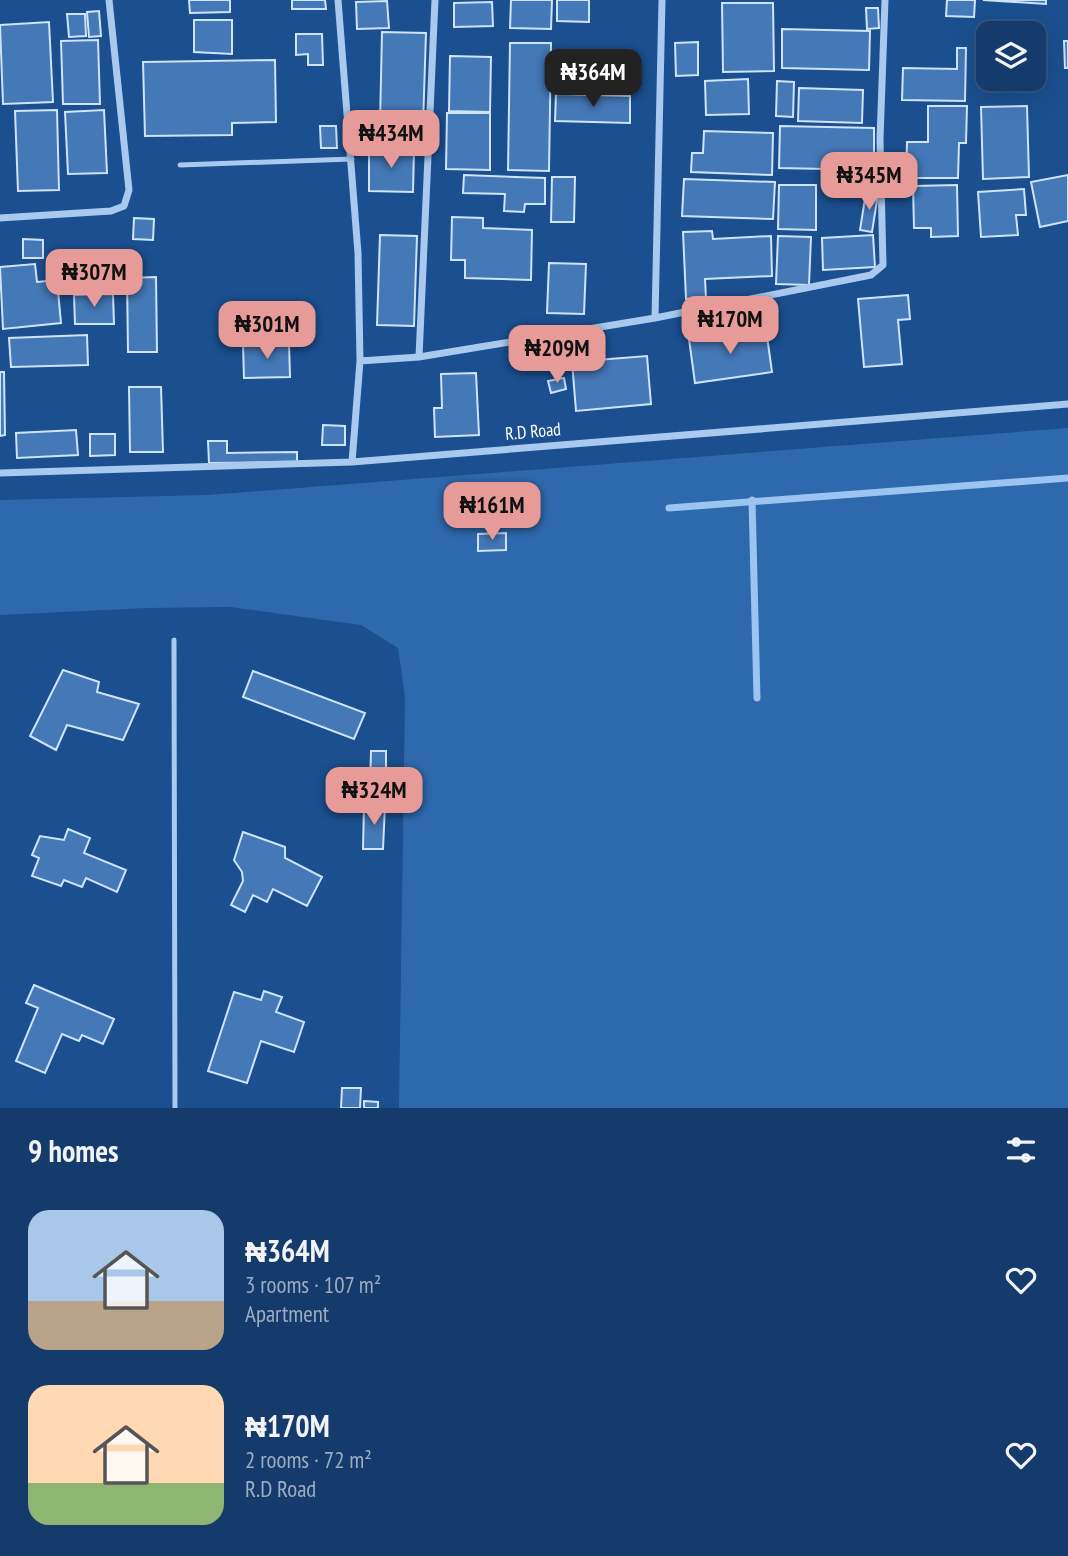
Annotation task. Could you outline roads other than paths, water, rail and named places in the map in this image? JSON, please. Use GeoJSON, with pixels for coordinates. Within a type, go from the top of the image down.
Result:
{"type":"FeatureCollection","features":[{"type":"Feature","properties":{"kind":"street"},"geometry":{"type":"LineString","coordinates":[[0,218],[111,211],[124,206],[129,190],[109,0]]}},
{"type":"Feature","properties":{"kind":"street"},"geometry":{"type":"LineString","coordinates":[[338,0],[358,253],[360,361],[352,462]]}},
{"type":"Feature","properties":{"kind":"street"},"geometry":{"type":"LineString","coordinates":[[419,357],[435,0]]}},
{"type":"Feature","properties":{"kind":"street"},"geometry":{"type":"LineString","coordinates":[[655,318],[662,0]]}},
{"type":"Feature","properties":{"kind":"street"},"geometry":{"type":"LineString","coordinates":[[360,361],[419,357],[655,318],[871,275],[883,265],[880,139],[885,0]]}},
{"type":"Feature","properties":{"kind":"street","name":"R.D Road"},"geometry":{"type":"LineString","coordinates":[[0,473],[352,462],[1068,404]]}},
{"type":"Feature","properties":{"kind":"lane"},"geometry":{"type":"LineString","coordinates":[[180,165],[352,159]]}},
{"type":"Feature","properties":{"kind":"lane"},"geometry":{"type":"LineString","coordinates":[[174,640],[174,1108]]}},
{"type":"Feature","properties":{"kind":"waterway"},"geometry":{"type":"LineString","coordinates":[[669,508],[1068,478]]}},
{"type":"Feature","properties":{"kind":"waterway"},"geometry":{"type":"LineString","coordinates":[[752,500],[757,698]]}}]}
